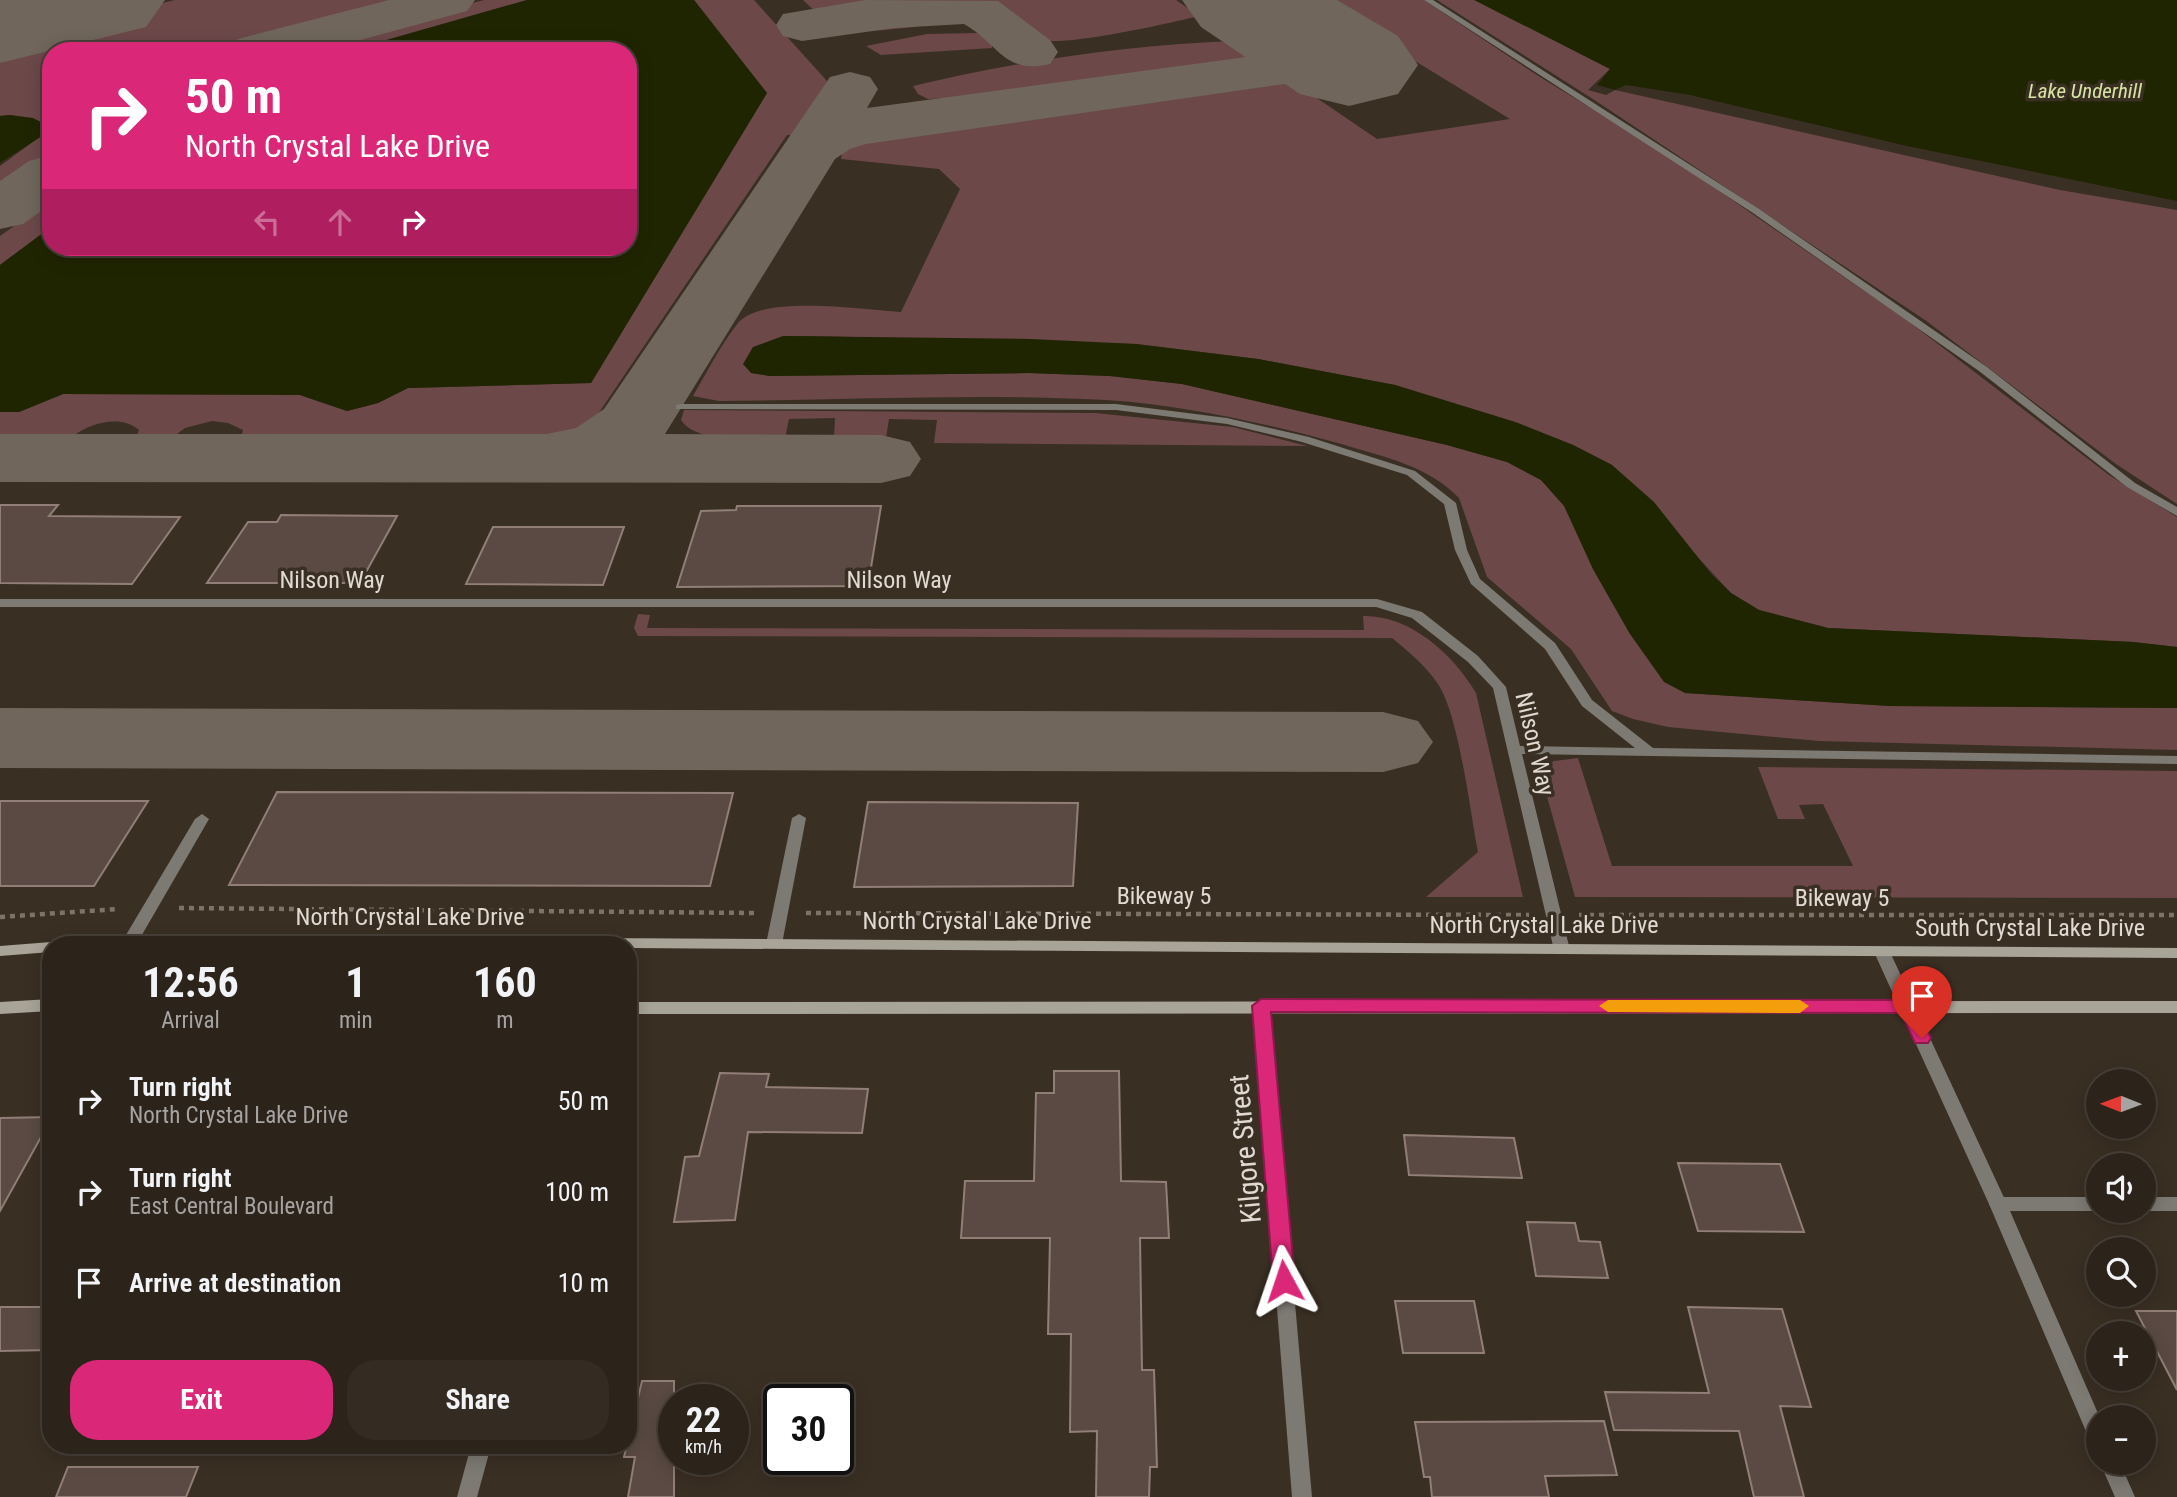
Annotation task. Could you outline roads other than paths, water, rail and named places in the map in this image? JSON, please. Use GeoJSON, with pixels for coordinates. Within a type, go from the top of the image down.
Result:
{"type":"FeatureCollection","features":[{"type":"Feature","properties":{"kind":"main road","name":"North Crystal Lake Drive"},"geometry":{"type":"LineString","coordinates":[[637,943],[1882,952]]}},
{"type":"Feature","properties":{"kind":"main road"},"geometry":{"type":"LineString","coordinates":[[0,951],[42,948]]}},
{"type":"Feature","properties":{"kind":"main road","name":"South Crystal Lake Drive"},"geometry":{"type":"LineString","coordinates":[[1882,952],[2177,953]]}},
{"type":"Feature","properties":{"kind":"main road"},"geometry":{"type":"LineString","coordinates":[[0,1008],[42,1006]]}},
{"type":"Feature","properties":{"kind":"main road"},"geometry":{"type":"LineString","coordinates":[[637,1008],[2177,1007]]}},
{"type":"Feature","properties":{"kind":"street"},"geometry":{"type":"LineString","coordinates":[[1428,0],[1756,211],[1983,369],[2131,485],[2177,512]]}},
{"type":"Feature","properties":{"kind":"street"},"geometry":{"type":"LineString","coordinates":[[680,407],[1116,407],[1227,421],[1292,436],[1411,473],[1431,485],[1450,503],[1461,551],[1475,581],[1550,646],[1587,703],[1649,752]]}},
{"type":"Feature","properties":{"kind":"street","name":"Nilson Way"},"geometry":{"type":"LineString","coordinates":[[0,603],[1377,603],[1417,615],[1482,668],[1499,687],[1562,950]]}},
{"type":"Feature","properties":{"kind":"street"},"geometry":{"type":"LineString","coordinates":[[1514,750],[2177,760]]}},
{"type":"Feature","properties":{"kind":"street"},"geometry":{"type":"LineString","coordinates":[[774,944],[799,817]]}},
{"type":"Feature","properties":{"kind":"street"},"geometry":{"type":"LineString","coordinates":[[133,936],[202,819]]}},
{"type":"Feature","properties":{"kind":"street"},"geometry":{"type":"LineString","coordinates":[[1882,952],[1998,1204],[2086,1408]]}},
{"type":"Feature","properties":{"kind":"street","name":"Kilgore Street"},"geometry":{"type":"LineString","coordinates":[[1261,1006],[1302,1497]]}},
{"type":"Feature","properties":{"kind":"street"},"geometry":{"type":"LineString","coordinates":[[1998,1204],[2086,1204]]}},
{"type":"Feature","properties":{"kind":"street"},"geometry":{"type":"LineString","coordinates":[[2156,1204],[2177,1204]]}},
{"type":"Feature","properties":{"kind":"street"},"geometry":{"type":"LineString","coordinates":[[467,1497],[479,1454]]}},
{"type":"Feature","properties":{"kind":"street"},"geometry":{"type":"LineString","coordinates":[[2115,1475],[2125,1497]]}},
{"type":"Feature","properties":{"kind":"water"},"geometry":{"type":"Polygon","coordinates":[[[527,0],[694,0],[767,93],[591,383],[408,388],[378,403],[347,411],[300,395],[63,394],[19,412],[0,412],[0,265],[42,234],[42,256],[637,256],[637,42],[380,42],[527,0]]]}},
{"type":"Feature","properties":{"kind":"water","name":"Lake Underhill"},"geometry":{"type":"Polygon","coordinates":[[[1474,0],[2177,0],[2177,201],[1907,146],[1690,95],[1626,85],[1615,90],[1597,85],[1610,69],[1474,0]]]}},
{"type":"Feature","properties":{"kind":"water"},"geometry":{"type":"Polygon","coordinates":[[[0,116],[33,118],[42,122],[42,136],[0,163],[0,116]]]}},
{"type":"Feature","properties":{"kind":"water"},"geometry":{"type":"Polygon","coordinates":[[[783,336],[1031,339],[1136,344],[1258,359],[1395,385],[1515,422],[1573,445],[1612,465],[1654,502],[1712,575],[1731,593],[1759,610],[1828,628],[2133,642],[2177,647],[2177,708],[1890,706],[1685,693],[1664,682],[1630,634],[1593,569],[1564,506],[1541,480],[1507,462],[1447,445],[1182,384],[1110,376],[1029,373],[770,376],[751,373],[743,364],[753,347],[783,336]]]}}]}
